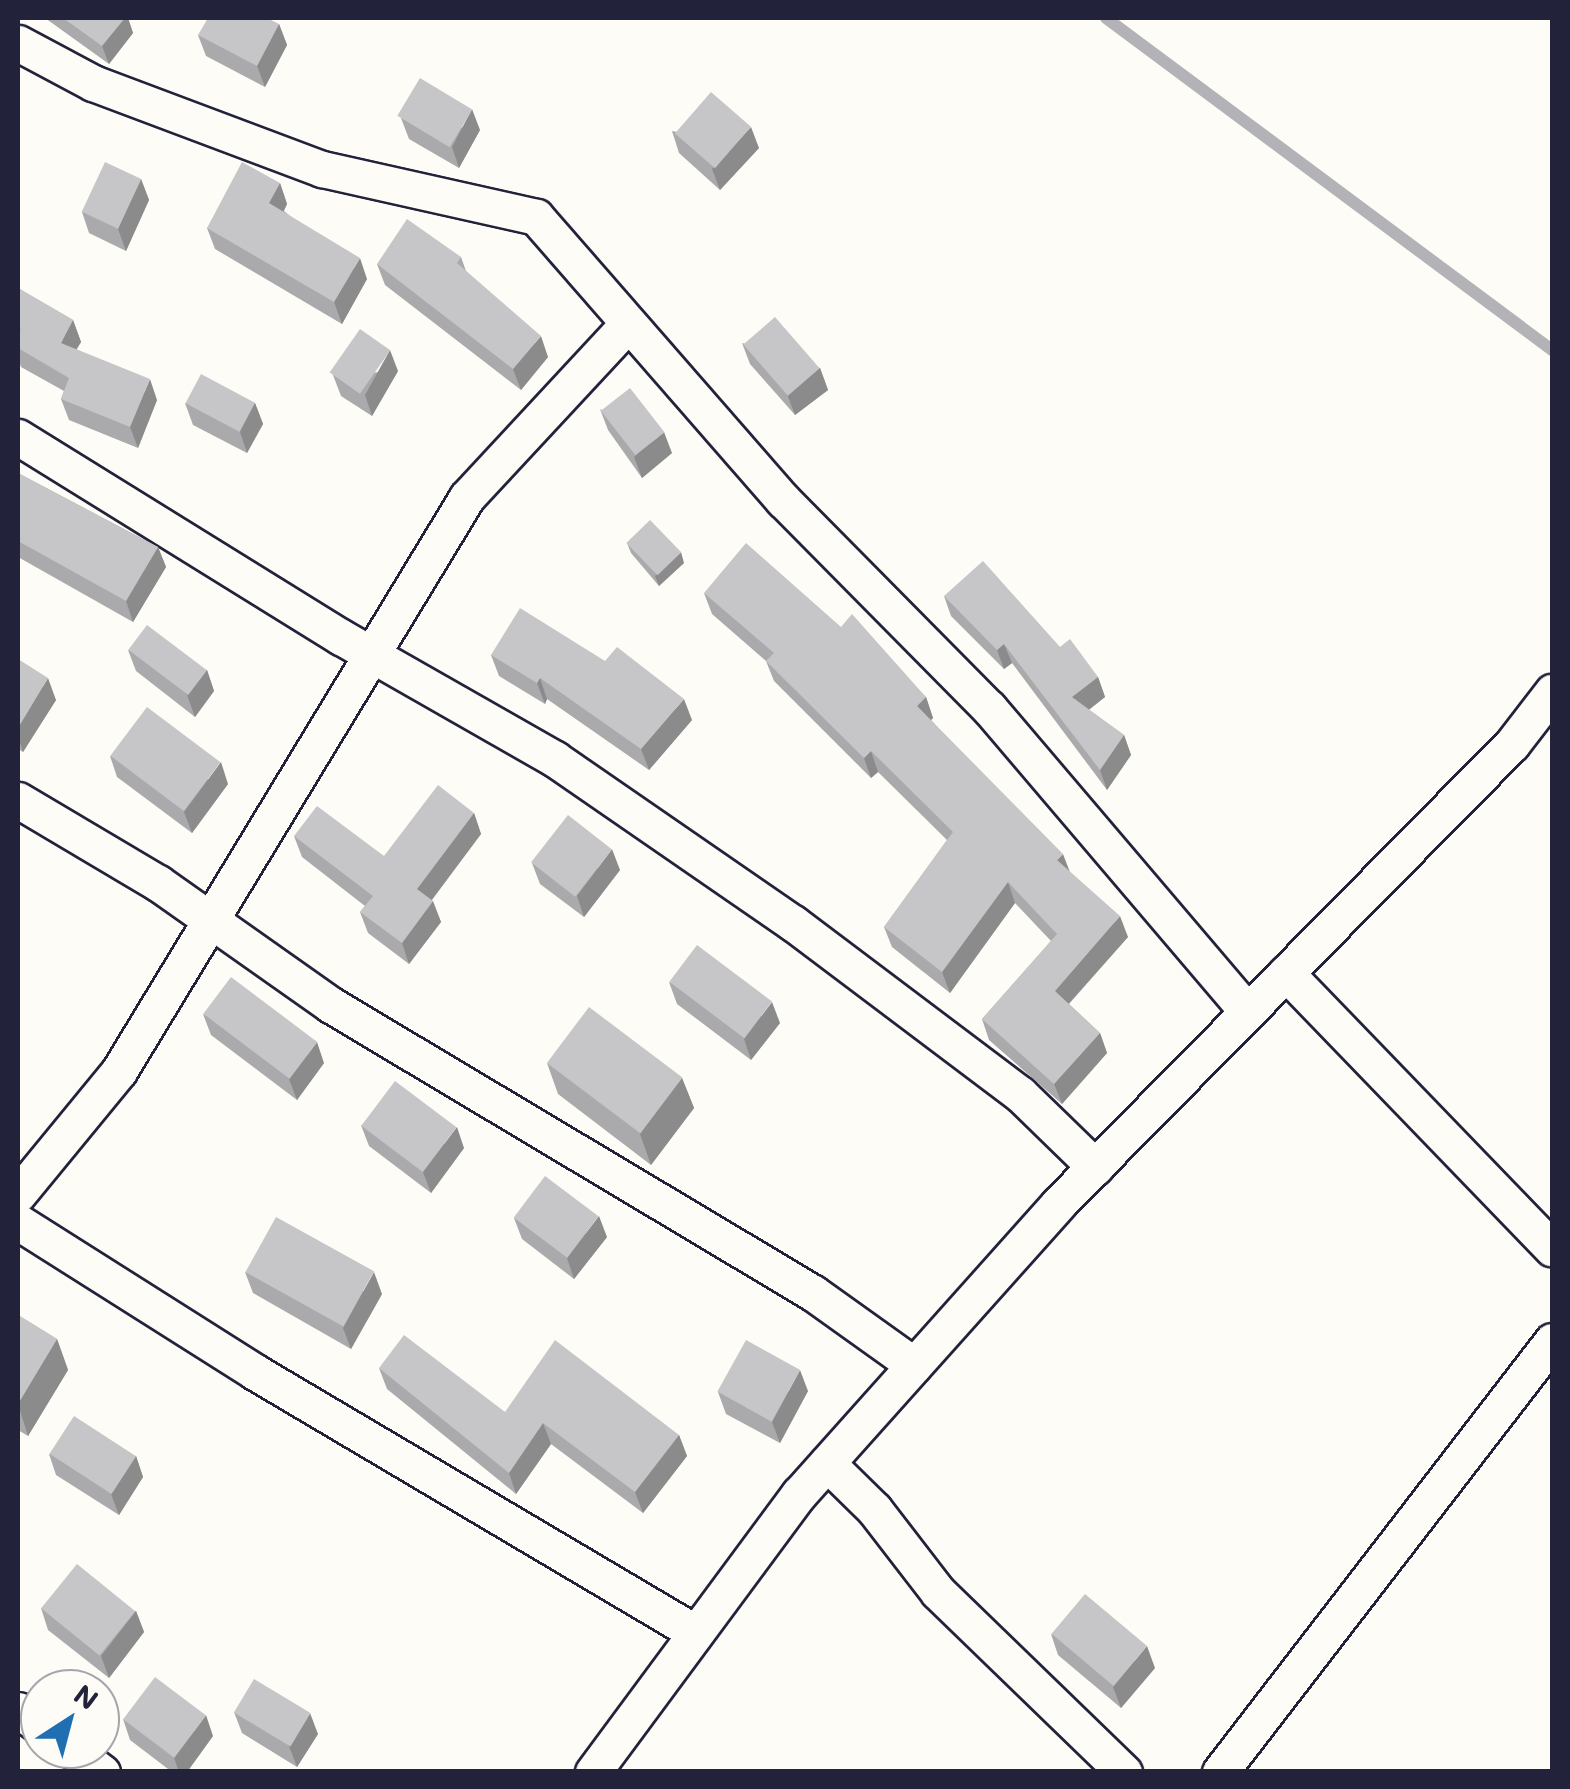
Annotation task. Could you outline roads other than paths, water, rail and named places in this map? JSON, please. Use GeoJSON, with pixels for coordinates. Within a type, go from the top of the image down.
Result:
{"type":"FeatureCollection","features":[{"type":"Feature","properties":{"kind":"street"},"geometry":{"type":"LineString","coordinates":[[18,43],[93,83],[322,170],[536,217],[783,500],[989,708],[1248,1012]]}},
{"type":"Feature","properties":{"kind":"street"},"geometry":{"type":"LineString","coordinates":[[18,1194],[119,1071],[467,497],[627,324]]}},
{"type":"Feature","properties":{"kind":"street"},"geometry":{"type":"LineString","coordinates":[[18,436],[373,655],[555,759],[793,923],[1020,1094],[1095,1166]]}},
{"type":"Feature","properties":{"kind":"street"},"geometry":{"type":"LineString","coordinates":[[594,1772],[827,1463],[1095,1166],[1512,744],[1552,692]]}},
{"type":"Feature","properties":{"kind":"street"},"geometry":{"type":"LineString","coordinates":[[18,800],[210,920],[331,1005],[814,1294],[914,1365]]}},
{"type":"Feature","properties":{"kind":"street"},"geometry":{"type":"LineString","coordinates":[[1286,973],[1552,1248]]}},
{"type":"Feature","properties":{"kind":"street"},"geometry":{"type":"LineString","coordinates":[[18,1222],[255,1372],[696,1633]]}},
{"type":"Feature","properties":{"kind":"street"},"geometry":{"type":"LineString","coordinates":[[1220,1772],[1552,1341]]}},
{"type":"Feature","properties":{"kind":"street"},"geometry":{"type":"LineString","coordinates":[[827,1463],[874,1508],[938,1592],[1124,1772]]}},
{"type":"Feature","properties":{"kind":"waterway"},"geometry":{"type":"LineString","coordinates":[[1106,18],[1552,350]]}}]}
